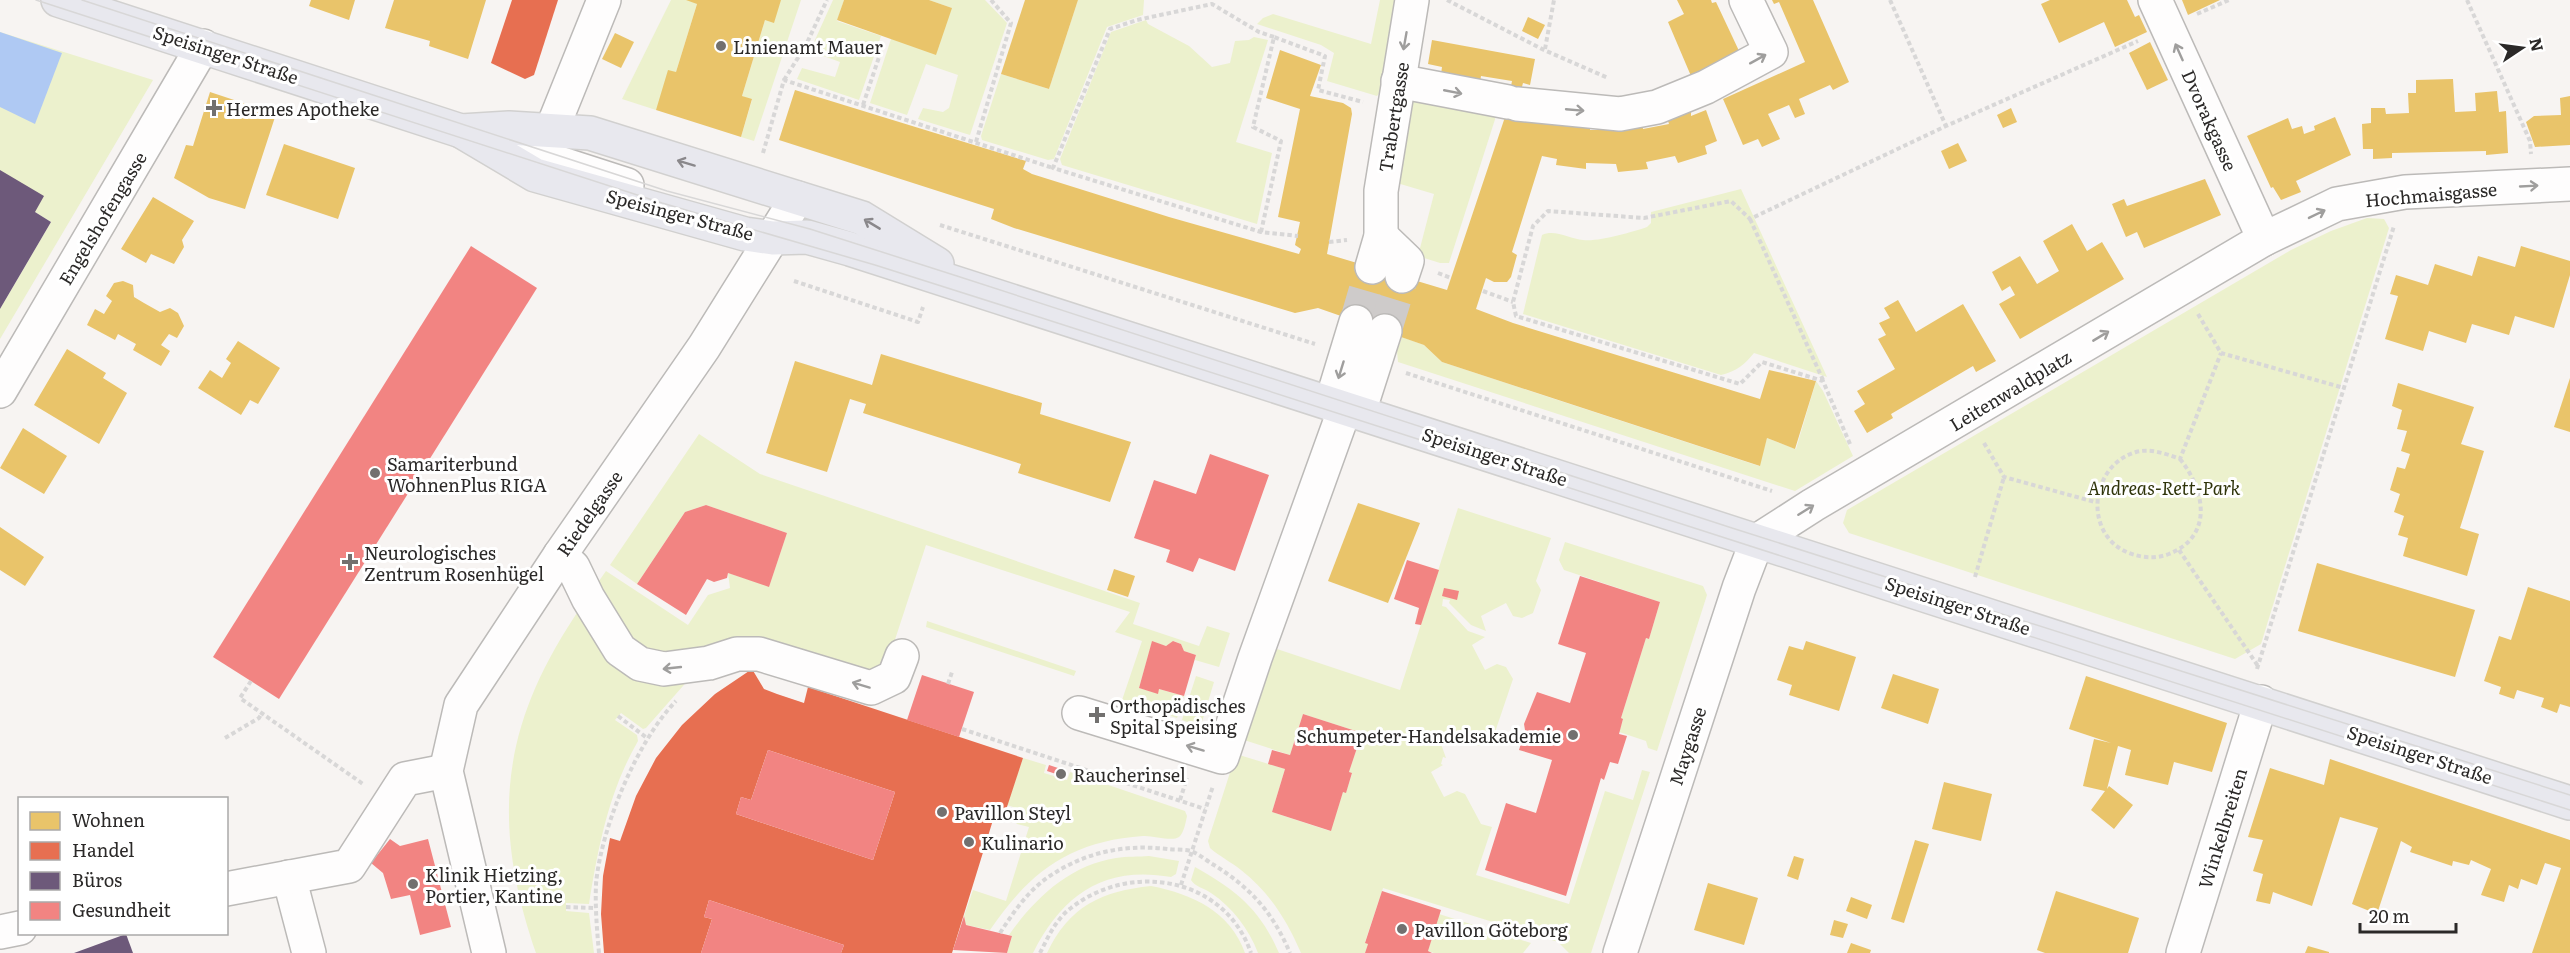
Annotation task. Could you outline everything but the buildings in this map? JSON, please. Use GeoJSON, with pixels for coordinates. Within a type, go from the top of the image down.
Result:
{"type":"FeatureCollection","features":[{"type":"Feature","properties":{"kind":"main road","name":"Speisinger Straße"},"geometry":{"type":"LineString","coordinates":[[58,0],[461,131],[535,175],[745,234],[775,233]]}},
{"type":"Feature","properties":{"kind":"main road","name":"Speisinger Straße"},"geometry":{"type":"LineString","coordinates":[[461,131],[510,128],[590,133],[862,218],[968,282],[1345,408],[2570,803]]}},
{"type":"Feature","properties":{"kind":"street"},"geometry":{"type":"LineString","coordinates":[[552,129],[604,0]]}},
{"type":"Feature","properties":{"kind":"street","name":"Trabertgasse"},"geometry":{"type":"LineString","coordinates":[[1387,272],[1381,236],[1381,191],[1412,0]]}},
{"type":"Feature","properties":{"kind":"street"},"geometry":{"type":"LineString","coordinates":[[1396,95],[1512,103],[1620,114],[1656,107],[1707,87],[1771,52],[1746,0]]}},
{"type":"Feature","properties":{"kind":"street","name":"Dvorakgasse"},"geometry":{"type":"LineString","coordinates":[[2161,14],[2264,239]]}},
{"type":"Feature","properties":{"kind":"street","name":"Engelshofengasse"},"geometry":{"type":"LineString","coordinates":[[0,390],[203,46]]}},
{"type":"Feature","properties":{"kind":"street","name":"Hochmaisgasse"},"geometry":{"type":"LineString","coordinates":[[2264,239],[2337,204],[2405,192],[2570,184]]}},
{"type":"Feature","properties":{"kind":"street","name":"Riedelgasse"},"geometry":{"type":"LineString","coordinates":[[489,953],[446,771],[461,705],[560,555],[704,347],[797,198]]}},
{"type":"Feature","properties":{"kind":"street","name":"Speisinger Straße"},"geometry":{"type":"LineString","coordinates":[[775,233],[810,229],[968,282]]}},
{"type":"Feature","properties":{"kind":"street","name":"Leitenwaldplatz"},"geometry":{"type":"LineString","coordinates":[[1757,541],[1813,505],[2264,239]]}},
{"type":"Feature","properties":{"kind":"street"},"geometry":{"type":"LineString","coordinates":[[1079,713],[1222,757],[1265,629],[1345,408],[1370,327]]}},
{"type":"Feature","properties":{"kind":"street","name":"Maygasse"},"geometry":{"type":"LineString","coordinates":[[1620,953],[1738,588],[1757,541]]}},
{"type":"Feature","properties":{"kind":"street"},"geometry":{"type":"LineString","coordinates":[[560,555],[573,567],[588,598],[620,650],[640,664],[664,669],[709,663],[737,654],[759,654],[871,688],[894,676],[902,656]]}},
{"type":"Feature","properties":{"kind":"street","name":"Winkelbreiten"},"geometry":{"type":"LineString","coordinates":[[2184,953],[2254,700]]}},
{"type":"Feature","properties":{"kind":"street"},"geometry":{"type":"LineString","coordinates":[[228,889],[349,866],[405,779],[446,771]]}},
{"type":"Feature","properties":{"kind":"street"},"geometry":{"type":"LineString","coordinates":[[289,877],[309,953]]}},
{"type":"Feature","properties":{"kind":"street"},"geometry":{"type":"LineString","coordinates":[[0,932],[18,928]]}},
{"type":"Feature","properties":{"kind":"path"},"geometry":{"type":"LineString","coordinates":[[754,184],[784,80],[806,45],[826,0]]}},
{"type":"Feature","properties":{"kind":"path"},"geometry":{"type":"LineString","coordinates":[[976,142],[1011,23],[991,0]]}},
{"type":"Feature","properties":{"kind":"path"},"geometry":{"type":"LineString","coordinates":[[1447,0],[1544,50],[1614,81]]}},
{"type":"Feature","properties":{"kind":"path"},"geometry":{"type":"LineString","coordinates":[[1544,50],[1554,0]]}},
{"type":"Feature","properties":{"kind":"path"},"geometry":{"type":"LineString","coordinates":[[1890,0],[1946,126]]}},
{"type":"Feature","properties":{"kind":"path"},"geometry":{"type":"LineString","coordinates":[[1750,219],[1946,126],[2161,14],[2229,0]]}},
{"type":"Feature","properties":{"kind":"path"},"geometry":{"type":"LineString","coordinates":[[2467,0],[2530,141],[2535,186]]}},
{"type":"Feature","properties":{"kind":"path"},"geometry":{"type":"LineString","coordinates":[[1053,168],[1110,29],[1137,20],[1213,2],[1259,32],[1325,56],[1318,90],[1396,95]]}},
{"type":"Feature","properties":{"kind":"path"},"geometry":{"type":"LineString","coordinates":[[1261,232],[1281,141],[1253,127],[1274,37]]}},
{"type":"Feature","properties":{"kind":"path"},"geometry":{"type":"LineString","coordinates":[[863,105],[884,42]]}},
{"type":"Feature","properties":{"kind":"path"},"geometry":{"type":"LineString","coordinates":[[784,80],[1053,168],[1261,232],[1298,236]]}},
{"type":"Feature","properties":{"kind":"path"},"geometry":{"type":"LineString","coordinates":[[2254,700],[2258,666],[2405,192]]}},
{"type":"Feature","properties":{"kind":"path"},"geometry":{"type":"LineString","coordinates":[[1823,381],[1762,362],[1740,384],[1516,316],[1513,302],[1533,226],[1548,211],[1644,218],[1731,201],[1750,219],[1823,381],[1864,477]]}},
{"type":"Feature","properties":{"kind":"path"},"geometry":{"type":"LineString","coordinates":[[932,222],[1813,505]]}},
{"type":"Feature","properties":{"kind":"path"},"geometry":{"type":"LineString","coordinates":[[794,281],[918,322],[924,303]]}},
{"type":"Feature","properties":{"kind":"path"},"geometry":{"type":"LineString","coordinates":[[2183,287],[2221,353],[2344,388]]}},
{"type":"Feature","properties":{"kind":"path"},"geometry":{"type":"LineString","coordinates":[[1483,291],[1513,302]]}},
{"type":"Feature","properties":{"kind":"path"},"geometry":{"type":"LineString","coordinates":[[2180,459],[2221,353]]}},
{"type":"Feature","properties":{"kind":"path"},"geometry":{"type":"LineString","coordinates":[[1967,416],[2004,477],[2095,502]]}},
{"type":"Feature","properties":{"kind":"path"},"geometry":{"type":"LineString","coordinates":[[2137,452],[2163,452],[2180,459],[2192,474],[2200,495],[2202,517],[2195,535],[2179,550],[2164,556],[2142,558],[2117,548],[2101,527],[2095,502],[2101,483],[2112,464],[2137,452]]}},
{"type":"Feature","properties":{"kind":"path"},"geometry":{"type":"LineString","coordinates":[[1965,608],[2004,477]]}},
{"type":"Feature","properties":{"kind":"path"},"geometry":{"type":"LineString","coordinates":[[2179,550],[2258,666]]}},
{"type":"Feature","properties":{"kind":"path"},"geometry":{"type":"LineString","coordinates":[[948,684],[952,672]]}},
{"type":"Feature","properties":{"kind":"path"},"geometry":{"type":"LineString","coordinates":[[251,681],[240,698],[389,802]]}},
{"type":"Feature","properties":{"kind":"path"},"geometry":{"type":"LineString","coordinates":[[599,953],[595,908],[604,837],[647,738],[677,700]]}},
{"type":"Feature","properties":{"kind":"path"},"geometry":{"type":"LineString","coordinates":[[225,738],[259,718],[262,713]]}},
{"type":"Feature","properties":{"kind":"path"},"geometry":{"type":"LineString","coordinates":[[618,716],[647,738]]}},
{"type":"Feature","properties":{"kind":"path"},"geometry":{"type":"LineString","coordinates":[[962,729],[1206,809]]}},
{"type":"Feature","properties":{"kind":"path"},"geometry":{"type":"LineString","coordinates":[[1181,885],[1222,757]]}},
{"type":"Feature","properties":{"kind":"path"},"geometry":{"type":"LineString","coordinates":[[1000,933],[1016,907],[1046,879],[1079,859],[1114,848],[1148,846],[1192,851],[1234,877],[1258,899],[1279,927],[1290,953]]}},
{"type":"Feature","properties":{"kind":"path"},"geometry":{"type":"LineString","coordinates":[[1040,953],[1050,932],[1069,909],[1094,892],[1122,882],[1152,880],[1181,885],[1208,898],[1231,918],[1248,943],[1251,953]]}},
{"type":"Feature","properties":{"kind":"path"},"geometry":{"type":"LineString","coordinates":[[566,907],[595,908]]}},
{"type":"Feature","properties":{"kind":"green space"},"geometry":{"type":"Polygon","coordinates":[[[671,0],[691,0],[697,4],[676,72],[656,110],[622,99],[671,0]]]}},
{"type":"Feature","properties":{"kind":"green space"},"geometry":{"type":"Polygon","coordinates":[[[781,0],[801,0],[754,141],[741,137],[752,100],[742,96],[765,20],[781,0]]]}},
{"type":"Feature","properties":{"kind":"green space"},"geometry":{"type":"Polygon","coordinates":[[[833,0],[844,0],[837,21],[881,36],[859,100],[797,79],[802,68],[835,77],[840,62],[810,51],[833,0]]]}},
{"type":"Feature","properties":{"kind":"green space"},"geometry":{"type":"Polygon","coordinates":[[[929,0],[985,0],[1007,23],[970,135],[918,119],[923,108],[943,112],[949,108],[958,75],[926,64],[907,115],[870,103],[891,39],[952,8],[929,0]]]}},
{"type":"Feature","properties":{"kind":"green space"},"geometry":{"type":"Polygon","coordinates":[[[1078,0],[1144,0],[1143,15],[1107,27],[1054,159],[1048,160],[982,140],[981,136],[1001,74],[1049,89],[1078,0]]]}},
{"type":"Feature","properties":{"kind":"green space"},"geometry":{"type":"Polygon","coordinates":[[[1380,0],[1396,0],[1381,91],[1377,96],[1327,81],[1334,53],[1321,45],[1257,24],[1263,18],[1273,14],[1371,44],[1380,0]]]}},
{"type":"Feature","properties":{"kind":"green space"},"geometry":{"type":"Polygon","coordinates":[[[1146,20],[1148,24],[1189,46],[1212,67],[1230,63],[1235,41],[1249,40],[1254,37],[1268,40],[1236,142],[1272,153],[1257,224],[1062,165],[1060,159],[1111,32],[1146,20]]]}},
{"type":"Feature","properties":{"kind":"green space"},"geometry":{"type":"Polygon","coordinates":[[[0,32],[153,80],[0,339],[0,309],[51,222],[35,212],[0,170],[0,32]]]}},
{"type":"Feature","properties":{"kind":"green space"},"geometry":{"type":"Polygon","coordinates":[[[1405,99],[1498,110],[1449,263],[1440,263],[1421,257],[1419,252],[1434,194],[1397,183],[1405,99]]]}},
{"type":"Feature","properties":{"kind":"green space"},"geometry":{"type":"Polygon","coordinates":[[[1741,189],[1827,377],[1754,353],[1740,367],[1721,375],[1523,314],[1542,235],[1552,233],[1578,239],[1598,240],[1647,227],[1651,223],[1651,212],[1741,189]]]}},
{"type":"Feature","properties":{"kind":"green space","name":"Andreas-Rett-Park"},"geometry":{"type":"Polygon","coordinates":[[[2367,218],[2384,219],[2389,228],[2261,644],[2235,659],[1849,533],[1843,523],[1847,510],[2291,250],[2331,231],[2367,218]]]}},
{"type":"Feature","properties":{"kind":"green space"},"geometry":{"type":"Polygon","coordinates":[[[1402,337],[1424,345],[1442,362],[1759,466],[1767,438],[1796,449],[1816,381],[1823,391],[1853,456],[1795,491],[1398,362],[1397,351],[1402,337]]]}},
{"type":"Feature","properties":{"kind":"green space"},"geometry":{"type":"Polygon","coordinates":[[[699,434],[760,474],[1140,603],[1133,624],[1199,646],[1207,626],[1230,633],[1219,667],[1195,660],[1196,655],[1184,651],[1181,644],[1174,641],[1166,646],[1152,642],[1139,688],[1157,693],[1159,689],[1184,696],[1177,718],[1132,703],[1129,712],[1119,709],[1142,641],[1115,632],[1130,612],[926,545],[887,664],[866,674],[644,654],[594,588],[606,571],[688,625],[708,595],[730,588],[728,573],[769,586],[787,533],[706,505],[685,512],[637,584],[610,565],[699,434]]]}},
{"type":"Feature","properties":{"kind":"green space"},"geometry":{"type":"Polygon","coordinates":[[[1458,508],[1551,538],[1536,581],[1541,590],[1533,613],[1522,618],[1513,616],[1506,603],[1481,616],[1486,631],[1471,625],[1449,603],[1450,600],[1443,599],[1442,606],[1446,607],[1468,631],[1485,637],[1472,645],[1485,670],[1497,664],[1506,667],[1513,679],[1492,741],[1480,746],[1471,743],[1464,731],[1441,744],[1446,758],[1443,757],[1441,764],[1443,765],[1431,772],[1444,797],[1457,791],[1465,794],[1481,824],[1492,827],[1476,875],[1569,904],[1605,791],[1633,800],[1642,770],[1650,772],[1591,953],[1569,953],[1558,942],[1383,888],[1365,942],[1368,944],[1365,953],[1301,953],[1290,929],[1269,897],[1241,870],[1210,848],[1208,841],[1236,754],[1285,769],[1272,812],[1330,831],[1343,792],[1346,792],[1352,774],[1349,772],[1362,733],[1303,714],[1290,755],[1241,739],[1271,647],[1400,690],[1458,508]]]}},
{"type":"Feature","properties":{"kind":"green space"},"geometry":{"type":"Polygon","coordinates":[[[1565,542],[1703,586],[1707,595],[1657,751],[1648,748],[1646,741],[1619,732],[1623,720],[1621,718],[1646,638],[1649,639],[1660,602],[1564,570],[1559,560],[1565,542]]]}},
{"type":"Feature","properties":{"kind":"green space"},"geometry":{"type":"Polygon","coordinates":[[[581,607],[690,678],[646,728],[643,729],[621,713],[615,720],[637,735],[638,741],[612,800],[596,862],[589,904],[566,903],[566,911],[589,913],[594,953],[536,953],[521,904],[512,859],[509,815],[511,774],[519,733],[534,692],[554,650],[581,607]]]}},
{"type":"Feature","properties":{"kind":"green space"},"geometry":{"type":"Polygon","coordinates":[[[927,621],[1076,671],[1074,676],[926,627],[927,621]]]}},
{"type":"Feature","properties":{"kind":"green space"},"geometry":{"type":"Polygon","coordinates":[[[1196,676],[1214,682],[1198,735],[1188,732],[1190,723],[1182,720],[1196,676]]]}},
{"type":"Feature","properties":{"kind":"green space"},"geometry":{"type":"Polygon","coordinates":[[[1023,758],[1046,765],[1044,773],[1067,780],[1070,772],[1185,811],[1187,816],[1183,830],[1176,838],[1143,836],[1117,839],[1073,852],[1054,863],[1021,891],[990,930],[966,925],[964,916],[973,890],[1006,901],[1029,827],[1017,824],[1013,819],[1013,807],[1007,805],[1023,758]]]}},
{"type":"Feature","properties":{"kind":"green space"},"geometry":{"type":"Polygon","coordinates":[[[1149,856],[1179,861],[1176,874],[1171,877],[1147,874],[1106,880],[1072,900],[1057,915],[1033,953],[1007,953],[1012,936],[1009,935],[1030,908],[1055,885],[1099,862],[1120,857],[1149,856]]]}},
{"type":"Feature","properties":{"kind":"green space"},"geometry":{"type":"Polygon","coordinates":[[[1195,867],[1223,884],[1245,902],[1264,924],[1279,953],[1258,953],[1250,935],[1233,912],[1219,899],[1191,880],[1195,867]]]}},
{"type":"Feature","properties":{"kind":"green space"},"geometry":{"type":"Polygon","coordinates":[[[1151,886],[1181,894],[1208,907],[1230,926],[1245,953],[1047,953],[1066,923],[1089,904],[1117,892],[1151,886]]]}},
{"type":"Feature","properties":{"kind":"green space"},"geometry":{"type":"Polygon","coordinates":[[[1439,914],[1531,943],[1523,953],[1434,953],[1428,951],[1439,914]]]}},
{"type":"Feature","properties":{"kind":"water"},"geometry":{"type":"Polygon","coordinates":[[[0,32],[62,53],[35,124],[0,107],[0,32]]]}},
{"type":"Feature","properties":{"kind":"tunnel"},"geometry":{"type":"LineString","coordinates":[[1356,322],[1372,267]]}},
{"type":"Feature","properties":{"kind":"tunnel"},"geometry":{"type":"LineString","coordinates":[[1385,331],[1402,276]]}},
{"type":"Feature","properties":{"kind":"tram line"},"geometry":{"type":"LineString","coordinates":[[36,0],[662,203],[875,265],[1042,318],[2570,810]]}},
{"type":"Feature","properties":{"kind":"tram line"},"geometry":{"type":"LineString","coordinates":[[82,0],[667,191],[810,229],[1732,528],[2570,795]]}},
{"type":"Feature","properties":{"kind":"place","name":"Linienamt Mauer"},"geometry":{"type":"Point","coordinates":[721,46]}},
{"type":"Feature","properties":{"kind":"place","name":"Hermes Apotheke"},"geometry":{"type":"Point","coordinates":[214,108]}},
{"type":"Feature","properties":{"kind":"place","name":"Samariterbund WohnenPlus RIGA"},"geometry":{"type":"Point","coordinates":[375,473]}},
{"type":"Feature","properties":{"kind":"place","name":"Neurologisches Zentrum Rosenhügel"},"geometry":{"type":"Point","coordinates":[350,562]}},
{"type":"Feature","properties":{"kind":"place","name":"Orthopädisches Spital Speising"},"geometry":{"type":"Point","coordinates":[1097,715]}},
{"type":"Feature","properties":{"kind":"place","name":"Schumpeter-Handelsakademie"},"geometry":{"type":"Point","coordinates":[1573,735]}},
{"type":"Feature","properties":{"kind":"place","name":"Raucherinsel"},"geometry":{"type":"Point","coordinates":[1061,774]}},
{"type":"Feature","properties":{"kind":"place","name":"Pavillon Steyl"},"geometry":{"type":"Point","coordinates":[942,812]}},
{"type":"Feature","properties":{"kind":"place","name":"Kulinario"},"geometry":{"type":"Point","coordinates":[969,842]}},
{"type":"Feature","properties":{"kind":"place","name":"Klinik Hietzing, Portier, Kantine"},"geometry":{"type":"Point","coordinates":[413,884]}},
{"type":"Feature","properties":{"kind":"place","name":"Pavillon Göteborg"},"geometry":{"type":"Point","coordinates":[1402,929]}}]}
